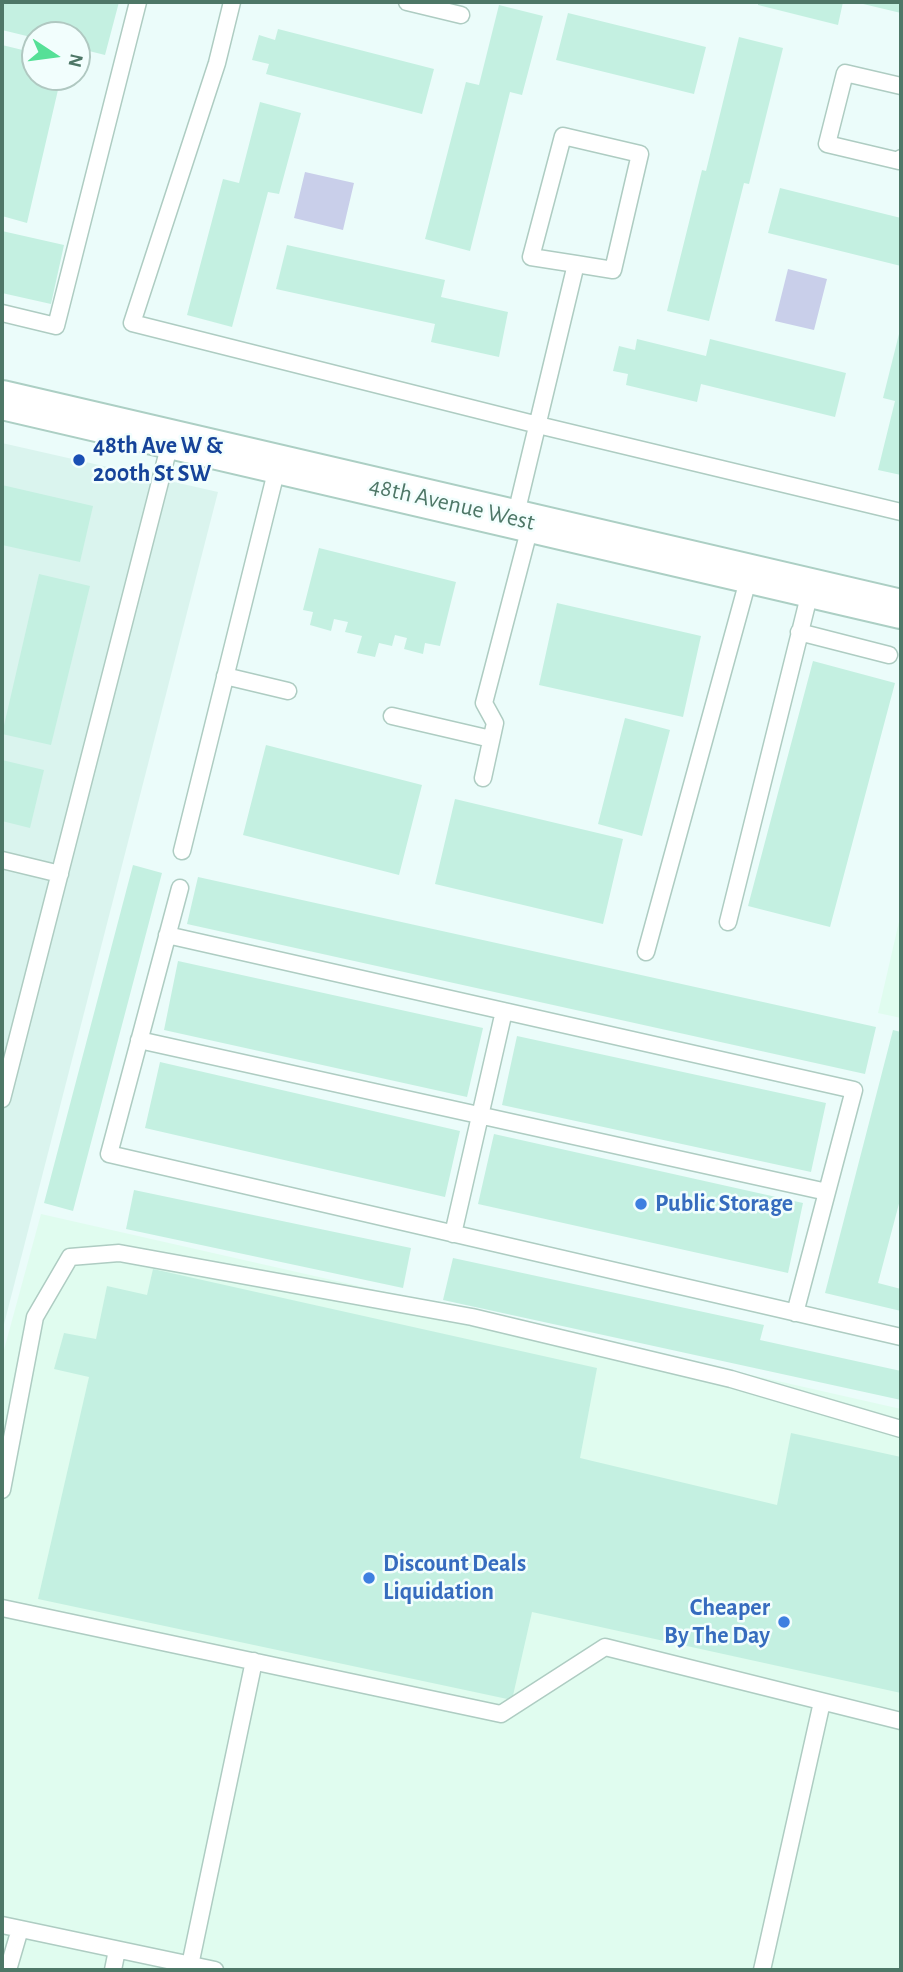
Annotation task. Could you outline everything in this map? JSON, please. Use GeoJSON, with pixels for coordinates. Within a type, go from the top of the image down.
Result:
{"type":"FeatureCollection","features":[{"type":"Feature","properties":{"kind":"street","name":"48th Avenue West"},"geometry":{"type":"LineString","coordinates":[[2,400],[901,609]]}},
{"type":"Feature","properties":{"kind":"lane"},"geometry":{"type":"LineString","coordinates":[[2,313],[56,326],[138,2]]}},
{"type":"Feature","properties":{"kind":"lane"},"geometry":{"type":"LineString","coordinates":[[232,2],[217,63],[132,323],[538,425],[901,512]]}},
{"type":"Feature","properties":{"kind":"lane"},"geometry":{"type":"LineString","coordinates":[[407,2],[461,15]]}},
{"type":"Feature","properties":{"kind":"lane"},"geometry":{"type":"LineString","coordinates":[[901,86],[845,73],[827,144],[899,161],[901,158]]}},
{"type":"Feature","properties":{"kind":"lane"},"geometry":{"type":"LineString","coordinates":[[563,136],[640,154],[613,271],[576,264],[531,257],[563,136]]}},
{"type":"Feature","properties":{"kind":"lane"},"geometry":{"type":"LineString","coordinates":[[483,778],[495,723],[484,703],[523,521],[538,425],[576,264]]}},
{"type":"Feature","properties":{"kind":"lane"},"geometry":{"type":"LineString","coordinates":[[2,1098],[171,439]]}},
{"type":"Feature","properties":{"kind":"lane"},"geometry":{"type":"LineString","coordinates":[[182,851],[278,464]]}},
{"type":"Feature","properties":{"kind":"lane"},"geometry":{"type":"LineString","coordinates":[[646,952],[750,573]]}},
{"type":"Feature","properties":{"kind":"lane"},"geometry":{"type":"LineString","coordinates":[[727,922],[811,587]]}},
{"type":"Feature","properties":{"kind":"lane"},"geometry":{"type":"LineString","coordinates":[[799,632],[889,655]]}},
{"type":"Feature","properties":{"kind":"lane"},"geometry":{"type":"LineString","coordinates":[[225,676],[288,691]]}},
{"type":"Feature","properties":{"kind":"lane"},"geometry":{"type":"LineString","coordinates":[[392,716],[491,739]]}},
{"type":"Feature","properties":{"kind":"lane"},"geometry":{"type":"LineString","coordinates":[[2,860],[60,874]]}},
{"type":"Feature","properties":{"kind":"lane"},"geometry":{"type":"LineString","coordinates":[[180,888],[108,1154],[901,1337]]}},
{"type":"Feature","properties":{"kind":"lane"},"geometry":{"type":"LineString","coordinates":[[167,935],[854,1090],[795,1313]]}},
{"type":"Feature","properties":{"kind":"lane"},"geometry":{"type":"LineString","coordinates":[[453,1234],[504,1011]]}},
{"type":"Feature","properties":{"kind":"lane"},"geometry":{"type":"LineString","coordinates":[[139,1040],[827,1192]]}},
{"type":"Feature","properties":{"kind":"lane"},"geometry":{"type":"LineString","coordinates":[[2,1490],[8,1423],[35,1317],[70,1257],[119,1253],[472,1317],[731,1378],[901,1429]]}},
{"type":"Feature","properties":{"kind":"lane"},"geometry":{"type":"LineString","coordinates":[[2,1608],[501,1714],[605,1647],[901,1721]]}},
{"type":"Feature","properties":{"kind":"lane"},"geometry":{"type":"LineString","coordinates":[[190,1968],[254,1661]]}},
{"type":"Feature","properties":{"kind":"lane"},"geometry":{"type":"LineString","coordinates":[[762,1970],[822,1702]]}},
{"type":"Feature","properties":{"kind":"lane"},"geometry":{"type":"LineString","coordinates":[[2,1925],[190,1968],[215,1970]]}},
{"type":"Feature","properties":{"kind":"lane"},"geometry":{"type":"LineString","coordinates":[[8,1970],[20,1929]]}},
{"type":"Feature","properties":{"kind":"lane"},"geometry":{"type":"LineString","coordinates":[[113,1970],[117,1950]]}},
{"type":"Feature","properties":{"kind":"shaded area"},"geometry":{"type":"Polygon","coordinates":[[[305,172],[354,183],[343,230],[294,218],[305,172]]]}},
{"type":"Feature","properties":{"kind":"shaded area"},"geometry":{"type":"Polygon","coordinates":[[[788,269],[827,279],[814,330],[775,321],[788,269]]]}},
{"type":"Feature","properties":{"kind":"shaded area"},"geometry":{"type":"Polygon","coordinates":[[[2,443],[218,492],[2,1332],[2,443]]]}},
{"type":"Feature","properties":{"kind":"shaded area"},"geometry":{"type":"Polygon","coordinates":[[[901,913],[901,1018],[878,1013],[901,913]]]}},
{"type":"Feature","properties":{"kind":"shaded area"},"geometry":{"type":"Polygon","coordinates":[[[41,1214],[901,1409],[901,1970],[2,1970],[2,1357],[41,1214]]]}},
{"type":"Feature","properties":{"kind":"building"},"geometry":{"type":"Polygon","coordinates":[[[2,2],[119,2],[105,55],[91,52],[91,21],[21,21],[21,35],[2,30],[2,2]]]}},
{"type":"Feature","properties":{"kind":"building"},"geometry":{"type":"Polygon","coordinates":[[[758,2],[843,2],[838,25],[758,5],[758,2]]]}},
{"type":"Feature","properties":{"kind":"building"},"geometry":{"type":"Polygon","coordinates":[[[901,2],[901,13],[859,3],[901,2]]]}},
{"type":"Feature","properties":{"kind":"building"},"geometry":{"type":"Polygon","coordinates":[[[499,5],[543,16],[522,95],[510,92],[470,251],[425,239],[466,82],[479,85],[499,5]]]}},
{"type":"Feature","properties":{"kind":"building"},"geometry":{"type":"Polygon","coordinates":[[[568,13],[706,47],[694,94],[556,60],[568,13]]]}},
{"type":"Feature","properties":{"kind":"building"},"geometry":{"type":"Polygon","coordinates":[[[278,29],[434,69],[422,114],[266,74],[269,64],[252,60],[259,35],[275,40],[278,29]]]}},
{"type":"Feature","properties":{"kind":"building"},"geometry":{"type":"Polygon","coordinates":[[[739,37],[783,48],[749,184],[744,183],[709,321],[667,311],[702,170],[706,171],[739,37]]]}},
{"type":"Feature","properties":{"kind":"building"},"geometry":{"type":"Polygon","coordinates":[[[2,45],[21,50],[21,91],[58,91],[27,223],[2,216],[2,45]]]}},
{"type":"Feature","properties":{"kind":"building"},"geometry":{"type":"Polygon","coordinates":[[[260,102],[301,113],[279,194],[268,192],[232,327],[187,315],[223,179],[239,183],[260,102]]]}},
{"type":"Feature","properties":{"kind":"building"},"geometry":{"type":"Polygon","coordinates":[[[780,188],[901,218],[901,266],[768,233],[780,188]]]}},
{"type":"Feature","properties":{"kind":"building"},"geometry":{"type":"Polygon","coordinates":[[[2,231],[64,245],[51,304],[2,293],[2,231]]]}},
{"type":"Feature","properties":{"kind":"building"},"geometry":{"type":"Polygon","coordinates":[[[287,245],[445,280],[441,297],[508,312],[499,357],[431,342],[435,324],[276,289],[287,245]]]}},
{"type":"Feature","properties":{"kind":"building"},"geometry":{"type":"Polygon","coordinates":[[[900,330],[901,475],[878,470],[895,401],[883,398],[900,330]]]}},
{"type":"Feature","properties":{"kind":"building"},"geometry":{"type":"Polygon","coordinates":[[[637,339],[706,356],[710,339],[846,373],[835,417],[701,384],[697,402],[626,385],[628,374],[613,371],[619,346],[635,350],[637,339]]]}},
{"type":"Feature","properties":{"kind":"building"},"geometry":{"type":"Polygon","coordinates":[[[2,485],[93,506],[80,562],[2,545],[2,485]]]}},
{"type":"Feature","properties":{"kind":"building"},"geometry":{"type":"Polygon","coordinates":[[[319,548],[456,582],[440,646],[425,643],[423,654],[404,649],[407,638],[395,635],[392,646],[379,643],[375,657],[357,653],[362,636],[345,632],[348,622],[334,619],[331,631],[310,625],[313,612],[303,610],[319,548]]]}},
{"type":"Feature","properties":{"kind":"building"},"geometry":{"type":"Polygon","coordinates":[[[39,574],[90,586],[51,745],[2,734],[39,574]]]}},
{"type":"Feature","properties":{"kind":"building"},"geometry":{"type":"Polygon","coordinates":[[[557,603],[701,636],[683,717],[539,685],[557,603]]]}},
{"type":"Feature","properties":{"kind":"building"},"geometry":{"type":"Polygon","coordinates":[[[813,661],[895,683],[830,927],[748,906],[813,661]]]}},
{"type":"Feature","properties":{"kind":"building"},"geometry":{"type":"Polygon","coordinates":[[[625,718],[670,730],[642,836],[598,824],[625,718]]]}},
{"type":"Feature","properties":{"kind":"building"},"geometry":{"type":"Polygon","coordinates":[[[266,745],[422,785],[399,875],[243,835],[266,745]]]}},
{"type":"Feature","properties":{"kind":"building"},"geometry":{"type":"Polygon","coordinates":[[[2,760],[44,770],[30,828],[2,821],[2,760]]]}},
{"type":"Feature","properties":{"kind":"building"},"geometry":{"type":"Polygon","coordinates":[[[455,799],[623,839],[603,924],[435,884],[455,799]]]}},
{"type":"Feature","properties":{"kind":"building"},"geometry":{"type":"Polygon","coordinates":[[[133,865],[162,873],[73,1211],[44,1203],[133,865]]]}},
{"type":"Feature","properties":{"kind":"building"},"geometry":{"type":"Polygon","coordinates":[[[198,877],[876,1027],[865,1074],[187,924],[198,877]]]}},
{"type":"Feature","properties":{"kind":"building"},"geometry":{"type":"Polygon","coordinates":[[[178,961],[483,1028],[467,1097],[164,1030],[178,961]]]}},
{"type":"Feature","properties":{"kind":"building"},"geometry":{"type":"Polygon","coordinates":[[[893,1030],[901,1032],[901,1196],[878,1283],[901,1289],[901,1311],[825,1293],[893,1030]]]}},
{"type":"Feature","properties":{"kind":"building"},"geometry":{"type":"Polygon","coordinates":[[[517,1036],[826,1103],[811,1172],[502,1105],[517,1036]]]}},
{"type":"Feature","properties":{"kind":"building"},"geometry":{"type":"Polygon","coordinates":[[[160,1062],[460,1131],[445,1197],[145,1128],[160,1062]]]}},
{"type":"Feature","properties":{"kind":"building","name":"Public Storage"},"geometry":{"type":"Polygon","coordinates":[[[494,1134],[803,1203],[788,1273],[478,1204],[494,1134]]]}},
{"type":"Feature","properties":{"kind":"building"},"geometry":{"type":"Polygon","coordinates":[[[134,1190],[411,1248],[403,1288],[126,1229],[134,1190]]]}},
{"type":"Feature","properties":{"kind":"building"},"geometry":{"type":"Polygon","coordinates":[[[453,1258],[764,1325],[760,1340],[901,1371],[901,1400],[443,1300],[453,1258]]]}},
{"type":"Feature","properties":{"kind":"building"},"geometry":{"type":"Polygon","coordinates":[[[153,1269],[597,1368],[580,1458],[777,1505],[791,1433],[901,1457],[901,1693],[532,1612],[512,1700],[38,1599],[89,1377],[54,1369],[64,1333],[96,1339],[107,1286],[147,1295],[153,1269]]]}},
{"type":"Feature","properties":{"kind":"place","name":"48th Ave W & 200th St SW"},"geometry":{"type":"Point","coordinates":[79,460]}},
{"type":"Feature","properties":{"kind":"place","name":"Public Storage"},"geometry":{"type":"Point","coordinates":[641,1204]}},
{"type":"Feature","properties":{"kind":"place","name":"Discount Deals Liquidation"},"geometry":{"type":"Point","coordinates":[369,1578]}},
{"type":"Feature","properties":{"kind":"place","name":"Cheaper By The Day"},"geometry":{"type":"Point","coordinates":[784,1622]}}]}
